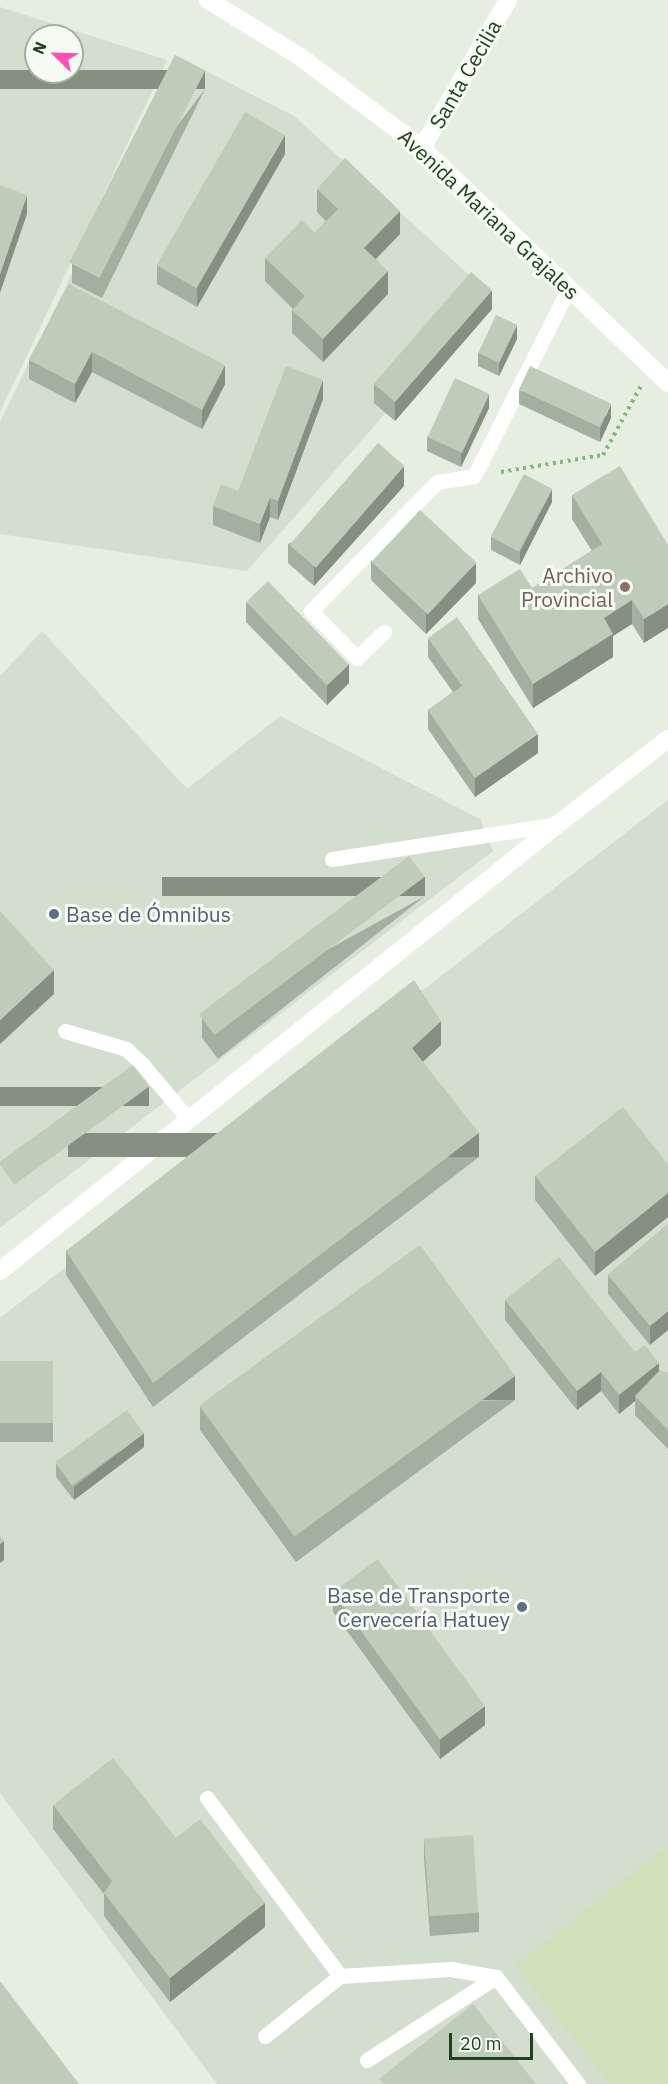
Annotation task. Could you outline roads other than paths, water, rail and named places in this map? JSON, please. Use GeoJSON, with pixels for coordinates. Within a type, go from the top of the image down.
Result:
{"type":"FeatureCollection","features":[{"type":"Feature","properties":{"kind":"street","name":"Avenida Mariana Grajales"},"geometry":{"type":"LineString","coordinates":[[208,0],[299,56],[422,148],[668,383]]}},
{"type":"Feature","properties":{"kind":"street","name":"Santa Cecilia"},"geometry":{"type":"LineString","coordinates":[[422,148],[508,0]]}},
{"type":"Feature","properties":{"kind":"street"},"geometry":{"type":"LineString","coordinates":[[0,1271],[558,824],[668,740]]}},
{"type":"Feature","properties":{"kind":"lane"},"geometry":{"type":"LineString","coordinates":[[384,632],[357,658],[310,611],[437,482],[474,476],[569,288]]}},
{"type":"Feature","properties":{"kind":"lane"},"geometry":{"type":"LineString","coordinates":[[332,859],[558,824]]}},
{"type":"Feature","properties":{"kind":"lane"},"geometry":{"type":"LineString","coordinates":[[65,1031],[126,1049],[142,1064],[189,1120]]}},
{"type":"Feature","properties":{"kind":"lane"},"geometry":{"type":"LineString","coordinates":[[207,1798],[339,1976]]}},
{"type":"Feature","properties":{"kind":"lane"},"geometry":{"type":"LineString","coordinates":[[265,2036],[339,1976],[451,1969],[496,1977],[578,2084]]}},
{"type":"Feature","properties":{"kind":"lane"},"geometry":{"type":"LineString","coordinates":[[368,2060],[496,1977]]}},
{"type":"Feature","properties":{"kind":"place","name":"Archivo Provincial"},"geometry":{"type":"Point","coordinates":[625,587]}},
{"type":"Feature","properties":{"kind":"place","name":"Base de Ómnibus"},"geometry":{"type":"Point","coordinates":[54,914]}},
{"type":"Feature","properties":{"kind":"place","name":"Base de Transporte Cervecería Hatuey"},"geometry":{"type":"Point","coordinates":[522,1607]}}]}
